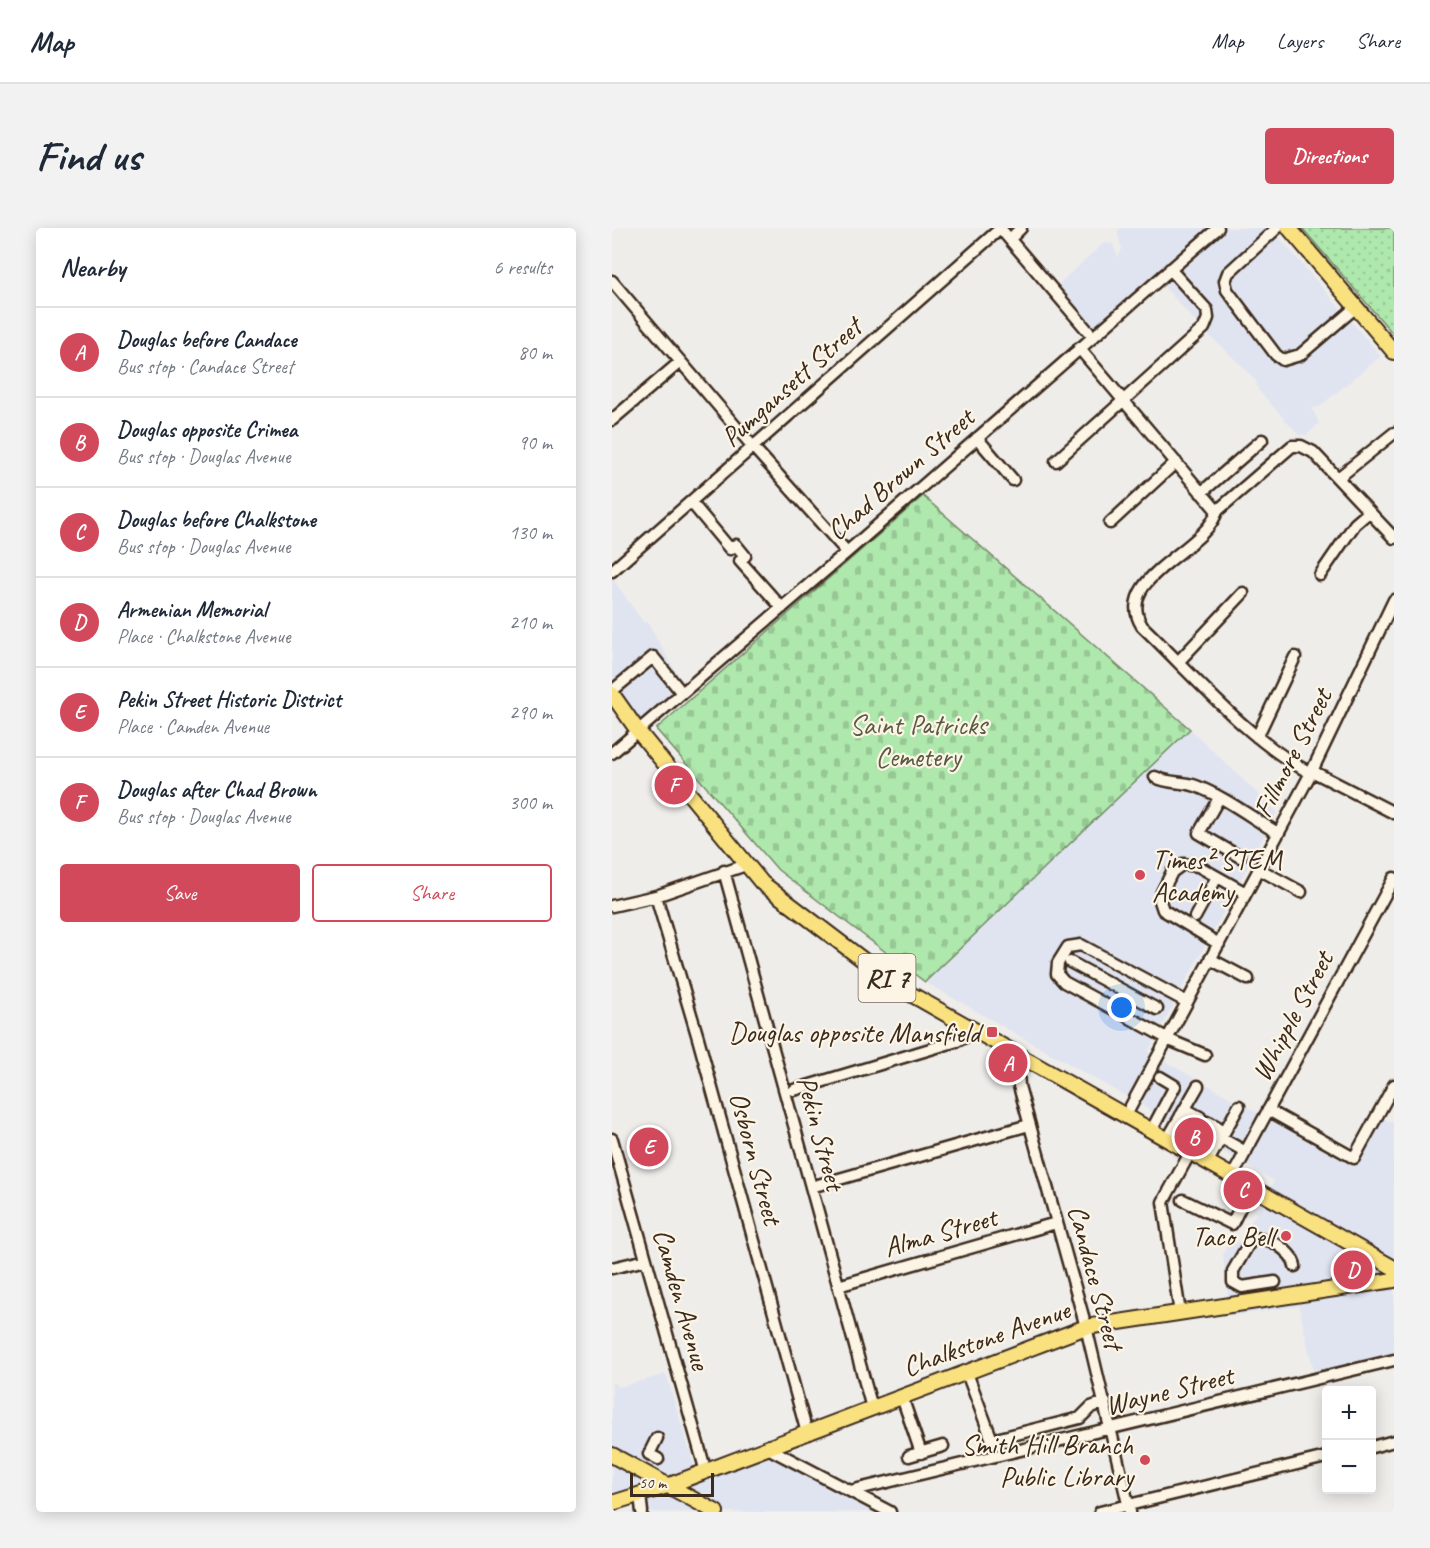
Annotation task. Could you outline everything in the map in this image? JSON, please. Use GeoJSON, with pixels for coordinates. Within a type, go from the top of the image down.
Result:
{"type":"FeatureCollection","features":[{"type":"Feature","properties":{"kind":"main road"},"geometry":{"type":"LineString","coordinates":[[1289,228],[1394,352]]}},
{"type":"Feature","properties":{"kind":"main road","name":"RI 7"},"geometry":{"type":"LineString","coordinates":[[612,692],[638,731],[746,865],[784,902],[900,988],[1394,1268]]}},
{"type":"Feature","properties":{"kind":"main road","name":"Chalkstone Avenue"},"geometry":{"type":"LineString","coordinates":[[612,1503],[706,1472],[1086,1328],[1394,1280]]}},
{"type":"Feature","properties":{"kind":"main road"},"geometry":{"type":"LineString","coordinates":[[612,1455],[716,1512]]}},
{"type":"Feature","properties":{"kind":"street"},"geometry":{"type":"LineString","coordinates":[[1001,228],[1093,336]]}},
{"type":"Feature","properties":{"kind":"street","name":"Pumgansett Street"},"geometry":{"type":"LineString","coordinates":[[612,571],[1001,228]]}},
{"type":"Feature","properties":{"kind":"street"},"geometry":{"type":"LineString","coordinates":[[1010,239],[1022,228]]}},
{"type":"Feature","properties":{"kind":"street","name":"Chad Brown Street"},"geometry":{"type":"LineString","coordinates":[[612,753],[847,552],[1218,228]]}},
{"type":"Feature","properties":{"kind":"street"},"geometry":{"type":"LineString","coordinates":[[1277,228],[1228,273],[1225,281],[1227,290],[1276,355],[1283,360],[1300,355],[1356,307]]}},
{"type":"Feature","properties":{"kind":"street"},"geometry":{"type":"LineString","coordinates":[[1056,461],[1204,328],[1208,318],[1207,310],[1170,270]]}},
{"type":"Feature","properties":{"kind":"street"},"geometry":{"type":"LineString","coordinates":[[612,281],[754,448],[847,552]]}},
{"type":"Feature","properties":{"kind":"street"},"geometry":{"type":"LineString","coordinates":[[1079,348],[1216,511]]}},
{"type":"Feature","properties":{"kind":"street"},"geometry":{"type":"LineString","coordinates":[[612,420],[680,362]]}},
{"type":"Feature","properties":{"kind":"street"},"geometry":{"type":"LineString","coordinates":[[1338,478],[1394,433]]}},
{"type":"Feature","properties":{"kind":"street"},"geometry":{"type":"LineString","coordinates":[[977,438],[1013,480]]}},
{"type":"Feature","properties":{"kind":"street"},"geometry":{"type":"LineString","coordinates":[[1202,493],[1262,440]]}},
{"type":"Feature","properties":{"kind":"street"},"geometry":{"type":"LineString","coordinates":[[1394,538],[1313,452],[1301,446],[1292,446],[1216,511],[1212,526],[1150,580],[1135,602],[1135,614],[1142,626],[1257,737],[1289,763],[1394,813]]}},
{"type":"Feature","properties":{"kind":"street"},"geometry":{"type":"LineString","coordinates":[[1110,523],[1176,462]]}},
{"type":"Feature","properties":{"kind":"street"},"geometry":{"type":"LineString","coordinates":[[691,502],[730,549],[736,545],[745,556],[740,561],[782,608]]}},
{"type":"Feature","properties":{"kind":"street"},"geometry":{"type":"LineString","coordinates":[[1320,575],[1355,524],[1369,512]]}},
{"type":"Feature","properties":{"kind":"street"},"geometry":{"type":"LineString","coordinates":[[1179,661],[1243,593]]}},
{"type":"Feature","properties":{"kind":"street","name":"Fillmore Street"},"geometry":{"type":"LineString","coordinates":[[1125,1117],[1311,772],[1394,600]]}},
{"type":"Feature","properties":{"kind":"street"},"geometry":{"type":"LineString","coordinates":[[612,692],[653,657],[682,693]]}},
{"type":"Feature","properties":{"kind":"street"},"geometry":{"type":"LineString","coordinates":[[1257,737],[1295,657]]}},
{"type":"Feature","properties":{"kind":"street"},"geometry":{"type":"LineString","coordinates":[[1155,777],[1167,783],[1196,786],[1278,833]]}},
{"type":"Feature","properties":{"kind":"street"},"geometry":{"type":"LineString","coordinates":[[1219,798],[1199,833],[1240,857]]}},
{"type":"Feature","properties":{"kind":"street"},"geometry":{"type":"LineString","coordinates":[[612,906],[656,896],[746,865]]}},
{"type":"Feature","properties":{"kind":"street"},"geometry":{"type":"LineString","coordinates":[[1219,944],[1167,914],[1160,901],[1172,872],[1179,866],[1193,865],[1246,893]]}},
{"type":"Feature","properties":{"kind":"street"},"geometry":{"type":"LineString","coordinates":[[1259,869],[1301,892]]}},
{"type":"Feature","properties":{"kind":"street","name":"Pekin Street"},"geometry":{"type":"LineString","coordinates":[[724,871],[872,1408]]}},
{"type":"Feature","properties":{"kind":"street"},"geometry":{"type":"LineString","coordinates":[[1195,917],[1217,877]]}},
{"type":"Feature","properties":{"kind":"street","name":"Whipple Street"},"geometry":{"type":"LineString","coordinates":[[1232,1177],[1394,878]]}},
{"type":"Feature","properties":{"kind":"street","name":"Osborn Street"},"geometry":{"type":"LineString","coordinates":[[656,896],[699,1038],[807,1433]]}},
{"type":"Feature","properties":{"kind":"street"},"geometry":{"type":"LineString","coordinates":[[1187,1002],[1081,945],[1070,945],[1058,963],[1057,975],[1064,982],[1167,1039],[1205,1055]]}},
{"type":"Feature","properties":{"kind":"street"},"geometry":{"type":"LineString","coordinates":[[1093,975],[1103,957]]}},
{"type":"Feature","properties":{"kind":"street"},"geometry":{"type":"LineString","coordinates":[[1210,959],[1248,979]]}},
{"type":"Feature","properties":{"kind":"street"},"geometry":{"type":"LineString","coordinates":[[1070,962],[1157,1009]]}},
{"type":"Feature","properties":{"kind":"street"},"geometry":{"type":"LineString","coordinates":[[794,1090],[952,1042],[975,1032]]}},
{"type":"Feature","properties":{"kind":"street","name":"Candace Street"},"geometry":{"type":"LineString","coordinates":[[1017,1056],[1018,1081],[1086,1328],[1129,1508]]}},
{"type":"Feature","properties":{"kind":"street"},"geometry":{"type":"LineString","coordinates":[[1151,1131],[1175,1086],[1160,1077]]}},
{"type":"Feature","properties":{"kind":"street"},"geometry":{"type":"LineString","coordinates":[[1268,1110],[1354,1158],[1394,1085]]}},
{"type":"Feature","properties":{"kind":"street"},"geometry":{"type":"LineString","coordinates":[[1167,1140],[1198,1086]]}},
{"type":"Feature","properties":{"kind":"street"},"geometry":{"type":"LineString","coordinates":[[1207,1162],[1239,1106]]}},
{"type":"Feature","properties":{"kind":"street"},"geometry":{"type":"LineString","coordinates":[[1181,1116],[1202,1123],[1221,1138]]}},
{"type":"Feature","properties":{"kind":"street"},"geometry":{"type":"LineString","coordinates":[[1181,1116],[1246,1152]]}},
{"type":"Feature","properties":{"kind":"street"},"geometry":{"type":"LineString","coordinates":[[811,1187],[1029,1125]]}},
{"type":"Feature","properties":{"kind":"street","name":"Camden Avenue"},"geometry":{"type":"LineString","coordinates":[[612,1139],[706,1472]]}},
{"type":"Feature","properties":{"kind":"street"},"geometry":{"type":"LineString","coordinates":[[1180,1313],[1163,1202],[1190,1153]]}},
{"type":"Feature","properties":{"kind":"street"},"geometry":{"type":"LineString","coordinates":[[1183,1200],[1232,1224],[1250,1187]]}},
{"type":"Feature","properties":{"kind":"street","name":"Alma Street"},"geometry":{"type":"LineString","coordinates":[[838,1286],[1056,1223]]}},
{"type":"Feature","properties":{"kind":"street"},"geometry":{"type":"LineString","coordinates":[[1275,1282],[1242,1287],[1233,1282],[1233,1271],[1251,1240],[1261,1238],[1287,1251],[1293,1257],[1295,1266]]}},
{"type":"Feature","properties":{"kind":"street"},"geometry":{"type":"LineString","coordinates":[[612,1268],[646,1260]]}},
{"type":"Feature","properties":{"kind":"street","name":"Wayne Street"},"geometry":{"type":"LineString","coordinates":[[850,1491],[1394,1360]]}},
{"type":"Feature","properties":{"kind":"street"},"geometry":{"type":"LineString","coordinates":[[967,1372],[992,1440],[1080,1418],[1091,1407],[1105,1402]]}},
{"type":"Feature","properties":{"kind":"street"},"geometry":{"type":"LineString","coordinates":[[902,1397],[919,1475]]}},
{"type":"Feature","properties":{"kind":"street"},"geometry":{"type":"LineString","coordinates":[[657,1438],[649,1454],[658,1459]]}},
{"type":"Feature","properties":{"kind":"street"},"geometry":{"type":"LineString","coordinates":[[1376,1446],[1394,1441]]}},
{"type":"Feature","properties":{"kind":"street"},"geometry":{"type":"LineString","coordinates":[[915,1454],[943,1446]]}},
{"type":"Feature","properties":{"kind":"street"},"geometry":{"type":"LineString","coordinates":[[768,1448],[890,1512]]}},
{"type":"Feature","properties":{"kind":"street"},"geometry":{"type":"LineString","coordinates":[[1100,1512],[1129,1508],[1322,1458]]}},
{"type":"Feature","properties":{"kind":"street"},"geometry":{"type":"LineString","coordinates":[[640,1495],[642,1512]]}},
{"type":"Feature","properties":{"kind":"shaded area"},"geometry":{"type":"Polygon","coordinates":[[[1120,228],[1271,228],[1381,356],[1319,407],[1312,408],[1319,423],[1307,435],[1299,435],[1258,390],[1256,381],[1198,325],[1162,284],[1096,338],[1052,290],[1104,243],[1113,244],[1118,257],[1122,249],[1117,232],[1120,228]]]}},
{"type":"Feature","properties":{"kind":"shaded area"},"geometry":{"type":"Polygon","coordinates":[[[612,578],[644,623],[647,622],[687,691],[639,734],[612,696],[612,578]]]}},
{"type":"Feature","properties":{"kind":"shaded area"},"geometry":{"type":"Polygon","coordinates":[[[1190,729],[1277,812],[1148,1052],[1355,1167],[1383,1118],[1394,1124],[1394,1353],[1314,1373],[1299,1306],[1230,1316],[1223,1255],[1227,1245],[1240,1241],[1274,1181],[925,982],[1190,729]]]}},
{"type":"Feature","properties":{"kind":"shaded area"},"geometry":{"type":"Polygon","coordinates":[[[666,1374],[699,1482],[772,1457],[877,1512],[640,1512],[635,1500],[612,1507],[612,1382],[619,1387],[666,1374]]]}},
{"type":"Feature","properties":{"kind":"green space"},"geometry":{"type":"Polygon","coordinates":[[[1302,228],[1394,228],[1394,335],[1302,228]]]}},
{"type":"Feature","properties":{"kind":"green space","name":"Saint Patricks Cemetery"},"geometry":{"type":"Polygon","coordinates":[[[923,496],[1190,729],[925,982],[778,870],[656,729],[923,496]]]}},
{"type":"Feature","properties":{"kind":"place","name":"Douglas after Chad Brown"},"geometry":{"type":"Point","coordinates":[674,785]}},
{"type":"Feature","properties":{"kind":"place","name":"Times² STEM Academy"},"geometry":{"type":"Point","coordinates":[1140,875]}},
{"type":"Feature","properties":{"kind":"place","name":"Douglas opposite Mansfield"},"geometry":{"type":"Point","coordinates":[992,1032]}},
{"type":"Feature","properties":{"kind":"place","name":"Douglas before Candace"},"geometry":{"type":"Point","coordinates":[1008,1063]}},
{"type":"Feature","properties":{"kind":"place","name":"Douglas opposite Crimea"},"geometry":{"type":"Point","coordinates":[1194,1137]}},
{"type":"Feature","properties":{"kind":"place","name":"Pekin Street Historic District"},"geometry":{"type":"Point","coordinates":[649,1147]}},
{"type":"Feature","properties":{"kind":"place","name":"Douglas before Chalkstone"},"geometry":{"type":"Point","coordinates":[1243,1190]}},
{"type":"Feature","properties":{"kind":"place","name":"Taco Bell"},"geometry":{"type":"Point","coordinates":[1286,1236]}},
{"type":"Feature","properties":{"kind":"place","name":"Armenian Memorial"},"geometry":{"type":"Point","coordinates":[1353,1270]}},
{"type":"Feature","properties":{"kind":"place","name":"Smith Hill Branch Public Library"},"geometry":{"type":"Point","coordinates":[1145,1460]}}]}
